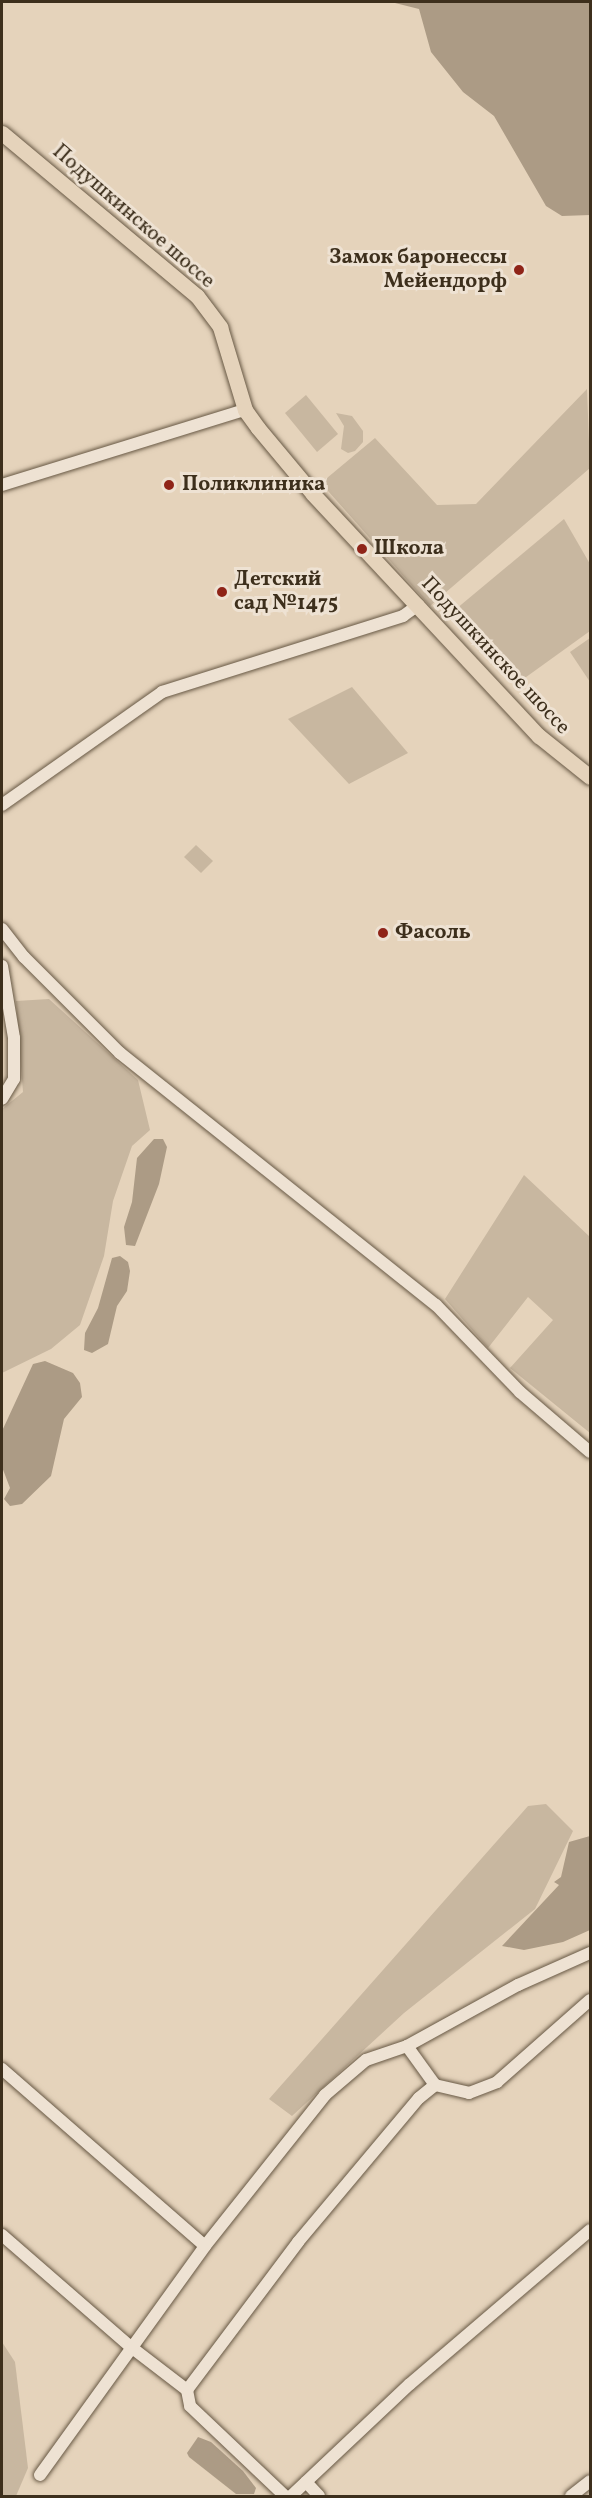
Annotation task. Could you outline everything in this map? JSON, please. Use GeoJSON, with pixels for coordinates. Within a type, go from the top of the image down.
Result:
{"type":"FeatureCollection","features":[{"type":"Feature","properties":{"kind":"main road","name":"Подушкинское шоссе"},"geometry":{"type":"LineString","coordinates":[[2,133],[197,296],[220,327],[246,410],[313,494],[539,736],[563,759],[591,777]]}},
{"type":"Feature","properties":{"kind":"street"},"geometry":{"type":"LineString","coordinates":[[2,485],[246,410]]}},
{"type":"Feature","properties":{"kind":"street"},"geometry":{"type":"LineString","coordinates":[[2,805],[162,692],[403,616],[418,605]]}},
{"type":"Feature","properties":{"kind":"street"},"geometry":{"type":"LineString","coordinates":[[2,929],[24,957],[120,1053],[436,1305],[520,1392],[591,1452]]}},
{"type":"Feature","properties":{"kind":"street"},"geometry":{"type":"LineString","coordinates":[[2,966],[14,1038],[14,1079],[2,1099]]}},
{"type":"Feature","properties":{"kind":"street"},"geometry":{"type":"LineString","coordinates":[[40,2475],[205,2246],[325,2095],[366,2060],[407,2046],[518,1985],[591,1953]]}},
{"type":"Feature","properties":{"kind":"street"},"geometry":{"type":"LineString","coordinates":[[407,2046],[435,2085],[469,2093],[485,2089],[591,2000]]}},
{"type":"Feature","properties":{"kind":"street"},"geometry":{"type":"LineString","coordinates":[[2,2068],[205,2246]]}},
{"type":"Feature","properties":{"kind":"street"},"geometry":{"type":"LineString","coordinates":[[187,2390],[298,2242],[435,2085]]}},
{"type":"Feature","properties":{"kind":"street"},"geometry":{"type":"LineString","coordinates":[[291,2496],[410,2384],[591,2230]]}},
{"type":"Feature","properties":{"kind":"street"},"geometry":{"type":"LineString","coordinates":[[2,2235],[131,2347],[187,2390],[190,2406],[285,2496]]}},
{"type":"Feature","properties":{"kind":"street"},"geometry":{"type":"LineString","coordinates":[[571,2496],[591,2481]]}},
{"type":"Feature","properties":{"kind":"street"},"geometry":{"type":"LineString","coordinates":[[306,2482],[319,2496]]}},
{"type":"Feature","properties":{"kind":"shaded area"},"geometry":{"type":"Polygon","coordinates":[[[391,2],[590,2],[590,215],[562,216],[546,206],[494,116],[463,92],[431,52],[419,9],[391,2]]]}},
{"type":"Feature","properties":{"kind":"shaded area"},"geometry":{"type":"Polygon","coordinates":[[[587,389],[590,468],[430,606],[321,483],[375,438],[437,505],[476,504],[587,389]]]}},
{"type":"Feature","properties":{"kind":"shaded area"},"geometry":{"type":"Polygon","coordinates":[[[306,395],[338,434],[317,452],[285,413],[306,395]]]}},
{"type":"Feature","properties":{"kind":"shaded area"},"geometry":{"type":"Polygon","coordinates":[[[336,413],[352,416],[363,431],[363,442],[355,451],[348,453],[341,449],[344,426],[336,413]]]}},
{"type":"Feature","properties":{"kind":"shaded area"},"geometry":{"type":"Polygon","coordinates":[[[564,519],[590,564],[590,631],[522,680],[456,609],[564,519]]]}},
{"type":"Feature","properties":{"kind":"shaded area"},"geometry":{"type":"Polygon","coordinates":[[[590,638],[590,682],[570,652],[590,638]]]}},
{"type":"Feature","properties":{"kind":"shaded area"},"geometry":{"type":"Polygon","coordinates":[[[352,687],[408,753],[349,784],[288,719],[352,687]]]}},
{"type":"Feature","properties":{"kind":"shaded area"},"geometry":{"type":"Polygon","coordinates":[[[196,845],[213,861],[201,873],[184,857],[196,845]]]}},
{"type":"Feature","properties":{"kind":"shaded area"},"geometry":{"type":"Polygon","coordinates":[[[49,999],[138,1080],[150,1130],[132,1146],[113,1201],[104,1256],[80,1325],[51,1349],[2,1373],[2,1109],[23,1092],[16,1001],[49,999]]]}},
{"type":"Feature","properties":{"kind":"shaded area"},"geometry":{"type":"Polygon","coordinates":[[[154,1139],[163,1139],[167,1147],[159,1184],[135,1246],[126,1245],[124,1227],[132,1202],[137,1158],[154,1139]]]}},
{"type":"Feature","properties":{"kind":"shaded area"},"geometry":{"type":"Polygon","coordinates":[[[524,1175],[590,1237],[590,1433],[510,1368],[553,1320],[528,1297],[488,1348],[445,1299],[524,1175]]]}},
{"type":"Feature","properties":{"kind":"shaded area"},"geometry":{"type":"Polygon","coordinates":[[[120,1256],[128,1262],[130,1271],[127,1291],[117,1306],[108,1344],[92,1353],[84,1350],[85,1333],[98,1308],[112,1258],[120,1256]]]}},
{"type":"Feature","properties":{"kind":"shaded area"},"geometry":{"type":"Polygon","coordinates":[[[45,1361],[73,1373],[80,1383],[82,1397],[64,1419],[51,1476],[22,1504],[10,1506],[4,1499],[10,1488],[2,1467],[2,1431],[33,1364],[45,1361]]]}},
{"type":"Feature","properties":{"kind":"shaded area"},"geometry":{"type":"Polygon","coordinates":[[[546,1804],[573,1831],[535,1909],[404,2013],[292,2116],[269,2099],[528,1806],[546,1804]]]}},
{"type":"Feature","properties":{"kind":"shaded area"},"geometry":{"type":"Polygon","coordinates":[[[590,1836],[590,1930],[563,1942],[524,1950],[502,1946],[559,1885],[554,1882],[561,1877],[569,1842],[590,1836]]]}},
{"type":"Feature","properties":{"kind":"shaded area"},"geometry":{"type":"Polygon","coordinates":[[[2,2342],[15,2362],[28,2468],[16,2496],[2,2496],[2,2342]]]}},
{"type":"Feature","properties":{"kind":"shaded area"},"geometry":{"type":"Polygon","coordinates":[[[198,2437],[211,2442],[243,2471],[256,2488],[254,2494],[236,2494],[189,2457],[187,2453],[198,2437]]]}},
{"type":"Feature","properties":{"kind":"place","name":"Замок баронессы Мейендорф"},"geometry":{"type":"Point","coordinates":[519,270]}},
{"type":"Feature","properties":{"kind":"place","name":"Поликлиника"},"geometry":{"type":"Point","coordinates":[169,485]}},
{"type":"Feature","properties":{"kind":"place","name":"Школа"},"geometry":{"type":"Point","coordinates":[362,549]}},
{"type":"Feature","properties":{"kind":"place","name":"Детский сад №1475"},"geometry":{"type":"Point","coordinates":[222,592]}},
{"type":"Feature","properties":{"kind":"place","name":"Фасоль"},"geometry":{"type":"Point","coordinates":[383,933]}}]}
